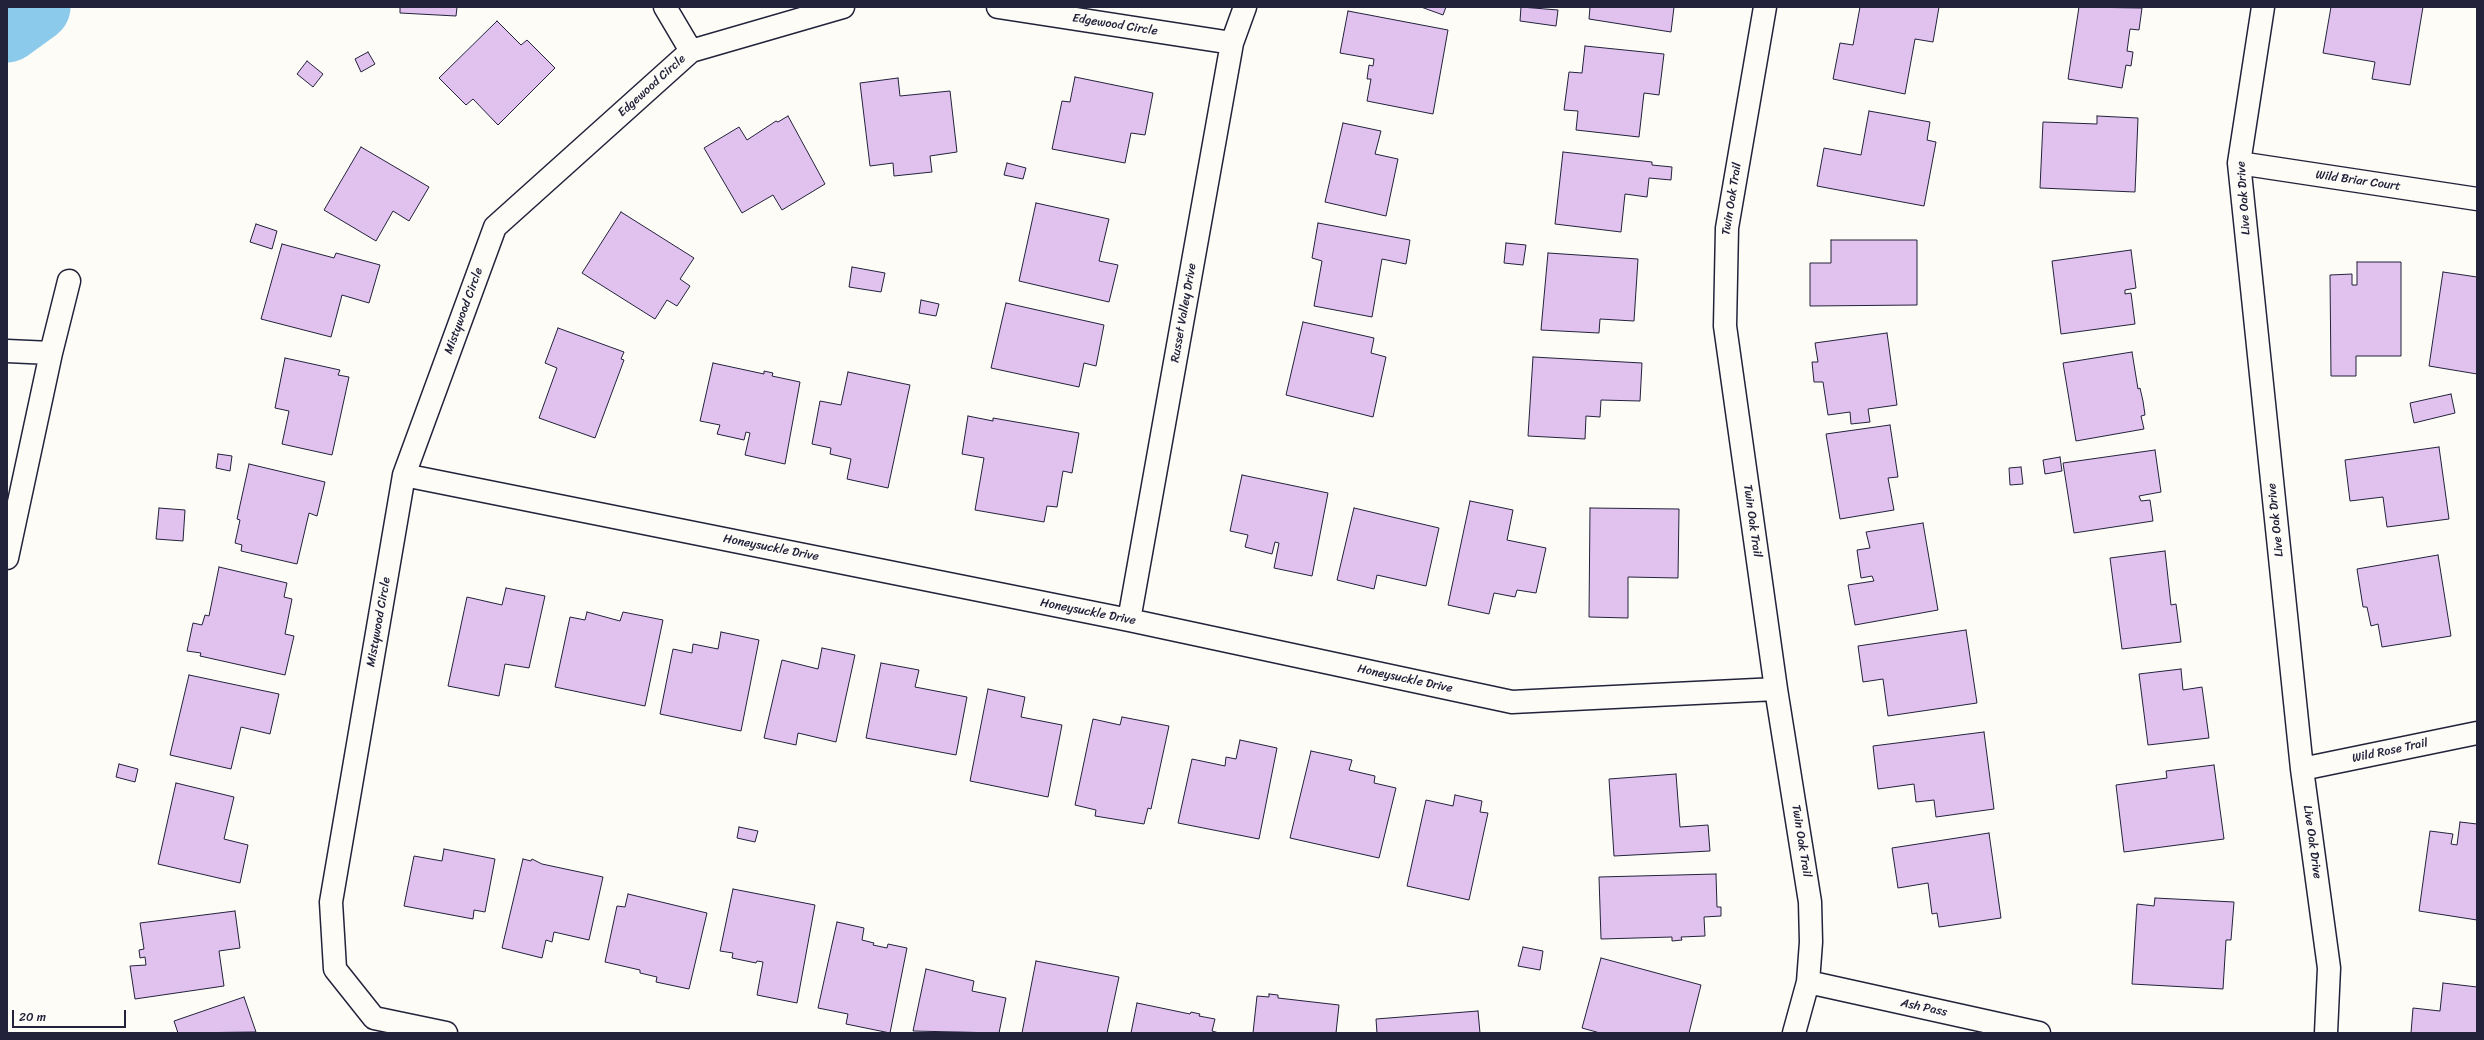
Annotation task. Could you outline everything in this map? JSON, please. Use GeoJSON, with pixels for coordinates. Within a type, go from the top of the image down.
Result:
{"type":"FeatureCollection","features":[{"type":"Feature","properties":{"kind":"street"},"geometry":{"type":"LineString","coordinates":[[665,7],[691,51]]}},
{"type":"Feature","properties":{"kind":"street","name":"Edgewood Circle"},"geometry":{"type":"LineString","coordinates":[[495,226],[691,51],[843,7]]}},
{"type":"Feature","properties":{"kind":"street","name":"Edgewood Circle"},"geometry":{"type":"LineString","coordinates":[[998,7],[1232,43]]}},
{"type":"Feature","properties":{"kind":"street","name":"Russet Valley Drive"},"geometry":{"type":"LineString","coordinates":[[1129,620],[1232,43],[1245,7]]}},
{"type":"Feature","properties":{"kind":"street","name":"Twin Oak Trail"},"geometry":{"type":"LineString","coordinates":[[1766,7],[1727,228],[1725,326],[1776,689],[1810,902],[1811,942],[1808,982],[1794,1033]]}},
{"type":"Feature","properties":{"kind":"street","name":"Live Oak Drive"},"geometry":{"type":"LineString","coordinates":[[2263,7],[2239,163],[2302,769],[2329,968],[2326,1033]]}},
{"type":"Feature","properties":{"kind":"street","name":"Wild Briar Court"},"geometry":{"type":"LineString","coordinates":[[2239,163],[2477,198]]}},
{"type":"Feature","properties":{"kind":"street","name":"Mistywood Circle"},"geometry":{"type":"LineString","coordinates":[[446,1033],[374,1018],[335,969],[331,902],[404,475],[495,226]]}},
{"type":"Feature","properties":{"kind":"street"},"geometry":{"type":"LineString","coordinates":[[7,558],[50,353],[69,280]]}},
{"type":"Feature","properties":{"kind":"street"},"geometry":{"type":"LineString","coordinates":[[7,351],[50,353]]}},
{"type":"Feature","properties":{"kind":"street","name":"Honeysuckle Drive"},"geometry":{"type":"LineString","coordinates":[[404,475],[1129,620],[1512,702],[1776,689]]}},
{"type":"Feature","properties":{"kind":"street","name":"Wild Rose Trail"},"geometry":{"type":"LineString","coordinates":[[2302,769],[2477,733]]}},
{"type":"Feature","properties":{"kind":"street","name":"Ash Pass"},"geometry":{"type":"LineString","coordinates":[[1808,982],[2039,1033]]}},
{"type":"Feature","properties":{"kind":"building"},"geometry":{"type":"Polygon","coordinates":[[[400,7],[457,7],[456,16],[400,13],[400,7]]]}},
{"type":"Feature","properties":{"kind":"building"},"geometry":{"type":"Polygon","coordinates":[[[1421,7],[1446,7],[1443,15],[1421,7]]]}},
{"type":"Feature","properties":{"kind":"building"},"geometry":{"type":"Polygon","coordinates":[[[1521,7],[1558,10],[1556,26],[1520,21],[1521,7]]]}},
{"type":"Feature","properties":{"kind":"building"},"geometry":{"type":"Polygon","coordinates":[[[1590,7],[1674,7],[1671,32],[1589,19],[1590,7]]]}},
{"type":"Feature","properties":{"kind":"building"},"geometry":{"type":"Polygon","coordinates":[[[1860,7],[1939,7],[1933,42],[1915,39],[1905,94],[1833,79],[1840,43],[1853,45],[1860,7]]]}},
{"type":"Feature","properties":{"kind":"building"},"geometry":{"type":"Polygon","coordinates":[[[2079,7],[2142,8],[2139,30],[2130,29],[2127,51],[2133,52],[2131,66],[2126,65],[2122,88],[2068,79],[2079,7]]]}},
{"type":"Feature","properties":{"kind":"building"},"geometry":{"type":"Polygon","coordinates":[[[2331,7],[2423,7],[2410,85],[2372,79],[2375,62],[2323,53],[2331,7]]]}},
{"type":"Feature","properties":{"kind":"building"},"geometry":{"type":"Polygon","coordinates":[[[1348,11],[1448,30],[1433,114],[1367,101],[1371,79],[1367,79],[1369,65],[1373,66],[1374,59],[1340,53],[1348,11]]]}},
{"type":"Feature","properties":{"kind":"building"},"geometry":{"type":"Polygon","coordinates":[[[497,21],[521,45],[527,40],[555,68],[498,125],[473,99],[466,105],[439,78],[497,21]]]}},
{"type":"Feature","properties":{"kind":"building"},"geometry":{"type":"Polygon","coordinates":[[[1585,46],[1664,54],[1659,95],[1644,93],[1639,137],[1576,130],[1578,111],[1564,110],[1569,72],[1582,73],[1585,46]]]}},
{"type":"Feature","properties":{"kind":"building"},"geometry":{"type":"Polygon","coordinates":[[[368,52],[375,64],[361,72],[355,59],[368,52]]]}},
{"type":"Feature","properties":{"kind":"building"},"geometry":{"type":"Polygon","coordinates":[[[307,61],[323,74],[313,87],[297,74],[307,61]]]}},
{"type":"Feature","properties":{"kind":"building"},"geometry":{"type":"Polygon","coordinates":[[[1075,77],[1153,93],[1145,135],[1131,133],[1125,163],[1052,149],[1062,101],[1070,102],[1075,77]]]}},
{"type":"Feature","properties":{"kind":"building"},"geometry":{"type":"Polygon","coordinates":[[[898,78],[900,96],[950,91],[957,152],[930,156],[932,172],[894,176],[893,163],[870,166],[860,83],[898,78]]]}},
{"type":"Feature","properties":{"kind":"building"},"geometry":{"type":"Polygon","coordinates":[[[1869,111],[1930,122],[1927,140],[1936,142],[1924,206],[1817,186],[1824,148],[1861,155],[1869,111]]]}},
{"type":"Feature","properties":{"kind":"building"},"geometry":{"type":"Polygon","coordinates":[[[788,116],[825,184],[782,210],[773,195],[742,213],[704,148],[739,127],[747,140],[776,121],[778,122],[788,116]]]}},
{"type":"Feature","properties":{"kind":"building"},"geometry":{"type":"Polygon","coordinates":[[[2097,116],[2138,118],[2135,192],[2040,188],[2043,122],[2097,124],[2097,116]]]}},
{"type":"Feature","properties":{"kind":"building"},"geometry":{"type":"Polygon","coordinates":[[[1343,123],[1381,131],[1375,154],[1398,159],[1386,216],[1325,202],[1343,123]]]}},
{"type":"Feature","properties":{"kind":"building"},"geometry":{"type":"Polygon","coordinates":[[[361,147],[429,187],[409,221],[393,211],[376,241],[324,210],[361,147]]]}},
{"type":"Feature","properties":{"kind":"building"},"geometry":{"type":"Polygon","coordinates":[[[1563,152],[1652,162],[1652,165],[1672,167],[1671,180],[1649,178],[1647,197],[1625,194],[1621,232],[1555,224],[1563,152]]]}},
{"type":"Feature","properties":{"kind":"building"},"geometry":{"type":"Polygon","coordinates":[[[1007,163],[1026,168],[1023,179],[1004,175],[1007,163]]]}},
{"type":"Feature","properties":{"kind":"building"},"geometry":{"type":"Polygon","coordinates":[[[1036,203],[1109,219],[1099,261],[1118,265],[1109,302],[1019,281],[1036,203]]]}},
{"type":"Feature","properties":{"kind":"building"},"geometry":{"type":"Polygon","coordinates":[[[621,212],[694,258],[680,279],[690,286],[677,306],[667,300],[655,319],[582,273],[621,212]]]}},
{"type":"Feature","properties":{"kind":"building"},"geometry":{"type":"Polygon","coordinates":[[[1318,223],[1410,240],[1406,264],[1382,259],[1372,317],[1314,306],[1322,261],[1312,258],[1318,223]]]}},
{"type":"Feature","properties":{"kind":"building"},"geometry":{"type":"Polygon","coordinates":[[[256,224],[277,231],[272,249],[250,242],[256,224]]]}},
{"type":"Feature","properties":{"kind":"building"},"geometry":{"type":"Polygon","coordinates":[[[1831,240],[1917,240],[1917,305],[1810,306],[1810,263],[1831,263],[1831,240]]]}},
{"type":"Feature","properties":{"kind":"building"},"geometry":{"type":"Polygon","coordinates":[[[1506,243],[1526,245],[1523,265],[1504,263],[1506,243]]]}},
{"type":"Feature","properties":{"kind":"building"},"geometry":{"type":"Polygon","coordinates":[[[282,244],[334,258],[336,253],[380,265],[369,303],[342,295],[331,337],[261,319],[282,244]]]}},
{"type":"Feature","properties":{"kind":"building"},"geometry":{"type":"Polygon","coordinates":[[[2131,250],[2136,288],[2125,290],[2125,294],[2131,293],[2135,324],[2061,334],[2052,261],[2131,250]]]}},
{"type":"Feature","properties":{"kind":"building"},"geometry":{"type":"Polygon","coordinates":[[[1548,253],[1638,259],[1634,321],[1600,319],[1599,333],[1541,330],[1548,253]]]}},
{"type":"Feature","properties":{"kind":"building"},"geometry":{"type":"Polygon","coordinates":[[[2357,262],[2401,262],[2401,356],[2356,356],[2356,376],[2331,376],[2330,275],[2352,274],[2352,285],[2357,285],[2357,262]]]}},
{"type":"Feature","properties":{"kind":"building"},"geometry":{"type":"Polygon","coordinates":[[[852,267],[885,273],[881,292],[849,287],[852,267]]]}},
{"type":"Feature","properties":{"kind":"building"},"geometry":{"type":"Polygon","coordinates":[[[2443,272],[2477,277],[2477,374],[2429,366],[2443,272]]]}},
{"type":"Feature","properties":{"kind":"building"},"geometry":{"type":"Polygon","coordinates":[[[921,300],[939,304],[936,316],[919,313],[921,300]]]}},
{"type":"Feature","properties":{"kind":"building"},"geometry":{"type":"Polygon","coordinates":[[[1006,303],[1104,325],[1096,366],[1084,363],[1079,387],[991,368],[1006,303]]]}},
{"type":"Feature","properties":{"kind":"building"},"geometry":{"type":"Polygon","coordinates":[[[1303,322],[1374,338],[1371,353],[1386,357],[1373,417],[1286,395],[1303,322]]]}},
{"type":"Feature","properties":{"kind":"building"},"geometry":{"type":"Polygon","coordinates":[[[558,328],[624,352],[621,359],[624,360],[595,438],[539,418],[557,368],[545,363],[558,328]]]}},
{"type":"Feature","properties":{"kind":"building"},"geometry":{"type":"Polygon","coordinates":[[[1887,333],[1897,405],[1868,409],[1870,422],[1851,424],[1850,412],[1828,415],[1823,382],[1814,382],[1812,362],[1818,362],[1815,343],[1887,333]]]}},
{"type":"Feature","properties":{"kind":"building"},"geometry":{"type":"Polygon","coordinates":[[[2132,352],[2138,389],[2140,388],[2143,401],[2145,415],[2141,416],[2144,429],[2076,441],[2063,363],[2132,352]]]}},
{"type":"Feature","properties":{"kind":"building"},"geometry":{"type":"Polygon","coordinates":[[[1533,357],[1642,363],[1640,401],[1601,400],[1600,417],[1586,416],[1585,439],[1528,436],[1533,357]]]}},
{"type":"Feature","properties":{"kind":"building"},"geometry":{"type":"Polygon","coordinates":[[[285,358],[340,370],[338,375],[349,377],[332,455],[282,444],[289,411],[275,408],[285,358]]]}},
{"type":"Feature","properties":{"kind":"building"},"geometry":{"type":"Polygon","coordinates":[[[713,363],[764,374],[764,371],[773,373],[772,376],[800,382],[785,464],[745,455],[750,433],[746,432],[744,440],[717,434],[720,425],[700,421],[713,363]]]}},
{"type":"Feature","properties":{"kind":"building"},"geometry":{"type":"Polygon","coordinates":[[[848,372],[910,385],[888,488],[847,479],[851,459],[830,454],[831,448],[812,444],[820,401],[841,405],[848,372]]]}},
{"type":"Feature","properties":{"kind":"building"},"geometry":{"type":"Polygon","coordinates":[[[2451,394],[2455,413],[2414,423],[2410,403],[2451,394]]]}},
{"type":"Feature","properties":{"kind":"building"},"geometry":{"type":"Polygon","coordinates":[[[968,416],[993,421],[993,418],[1079,433],[1072,473],[1063,471],[1057,507],[1047,506],[1044,522],[975,510],[984,458],[962,454],[968,416]]]}},
{"type":"Feature","properties":{"kind":"building"},"geometry":{"type":"Polygon","coordinates":[[[1890,425],[1898,477],[1888,478],[1894,510],[1840,519],[1826,434],[1890,425]]]}},
{"type":"Feature","properties":{"kind":"building"},"geometry":{"type":"Polygon","coordinates":[[[2439,447],[2449,519],[2387,527],[2383,497],[2350,501],[2345,460],[2439,447]]]}},
{"type":"Feature","properties":{"kind":"building"},"geometry":{"type":"Polygon","coordinates":[[[2155,450],[2161,492],[2139,496],[2141,501],[2150,500],[2153,521],[2074,533],[2063,463],[2155,450]]]}},
{"type":"Feature","properties":{"kind":"building"},"geometry":{"type":"Polygon","coordinates":[[[218,454],[232,456],[230,471],[216,468],[218,454]]]}},
{"type":"Feature","properties":{"kind":"building"},"geometry":{"type":"Polygon","coordinates":[[[2060,457],[2062,471],[2045,474],[2043,460],[2060,457]]]}},
{"type":"Feature","properties":{"kind":"building"},"geometry":{"type":"Polygon","coordinates":[[[249,464],[325,482],[317,516],[309,513],[297,564],[241,551],[242,545],[235,543],[240,520],[237,519],[249,464]]]}},
{"type":"Feature","properties":{"kind":"building"},"geometry":{"type":"Polygon","coordinates":[[[2021,467],[2023,484],[2010,485],[2009,468],[2021,467]]]}},
{"type":"Feature","properties":{"kind":"building"},"geometry":{"type":"Polygon","coordinates":[[[1242,475],[1328,493],[1312,576],[1274,568],[1279,543],[1275,542],[1272,554],[1245,547],[1248,535],[1230,531],[1242,475]]]}},
{"type":"Feature","properties":{"kind":"building"},"geometry":{"type":"Polygon","coordinates":[[[1470,501],[1513,510],[1507,540],[1546,548],[1536,593],[1517,590],[1515,597],[1494,593],[1489,614],[1448,605],[1470,501]]]}},
{"type":"Feature","properties":{"kind":"building"},"geometry":{"type":"Polygon","coordinates":[[[159,508],[185,510],[183,541],[156,539],[159,508]]]}},
{"type":"Feature","properties":{"kind":"building"},"geometry":{"type":"Polygon","coordinates":[[[1354,508],[1439,528],[1426,586],[1377,575],[1374,589],[1337,580],[1354,508]]]}},
{"type":"Feature","properties":{"kind":"building"},"geometry":{"type":"Polygon","coordinates":[[[1590,508],[1679,509],[1678,578],[1628,577],[1628,618],[1589,617],[1590,508]]]}},
{"type":"Feature","properties":{"kind":"building"},"geometry":{"type":"Polygon","coordinates":[[[1923,523],[1938,610],[1855,625],[1848,585],[1874,581],[1872,576],[1861,578],[1857,550],[1870,548],[1866,532],[1923,523]]]}},
{"type":"Feature","properties":{"kind":"building"},"geometry":{"type":"Polygon","coordinates":[[[2165,551],[2171,605],[2176,604],[2181,642],[2122,649],[2110,558],[2165,551]]]}},
{"type":"Feature","properties":{"kind":"building"},"geometry":{"type":"Polygon","coordinates":[[[2438,555],[2451,636],[2382,647],[2378,624],[2371,626],[2367,607],[2363,607],[2357,569],[2438,555]]]}},
{"type":"Feature","properties":{"kind":"building"},"geometry":{"type":"Polygon","coordinates":[[[219,567],[287,583],[284,597],[292,599],[285,634],[294,636],[285,675],[200,656],[201,653],[187,651],[193,623],[202,625],[205,615],[209,616],[219,567]]]}},
{"type":"Feature","properties":{"kind":"building"},"geometry":{"type":"Polygon","coordinates":[[[506,588],[545,596],[529,668],[505,664],[499,696],[448,686],[467,597],[502,605],[506,588]]]}},
{"type":"Feature","properties":{"kind":"building"},"geometry":{"type":"Polygon","coordinates":[[[587,612],[620,621],[623,612],[663,620],[645,706],[555,687],[570,617],[585,620],[587,612]]]}},
{"type":"Feature","properties":{"kind":"building"},"geometry":{"type":"Polygon","coordinates":[[[1966,630],[1977,703],[1888,716],[1883,679],[1863,682],[1858,646],[1966,630]]]}},
{"type":"Feature","properties":{"kind":"building"},"geometry":{"type":"Polygon","coordinates":[[[721,632],[759,640],[741,731],[660,714],[673,649],[692,653],[693,644],[718,649],[721,632]]]}},
{"type":"Feature","properties":{"kind":"building"},"geometry":{"type":"Polygon","coordinates":[[[822,648],[855,655],[836,742],[798,733],[796,745],[764,738],[782,660],[818,669],[822,648]]]}},
{"type":"Feature","properties":{"kind":"building"},"geometry":{"type":"Polygon","coordinates":[[[881,663],[919,670],[915,687],[967,697],[956,755],[866,738],[881,663]]]}},
{"type":"Feature","properties":{"kind":"building"},"geometry":{"type":"Polygon","coordinates":[[[2181,669],[2183,690],[2202,687],[2209,738],[2148,745],[2139,674],[2181,669]]]}},
{"type":"Feature","properties":{"kind":"building"},"geometry":{"type":"Polygon","coordinates":[[[189,675],[279,694],[270,734],[241,727],[231,769],[170,755],[189,675]]]}},
{"type":"Feature","properties":{"kind":"building"},"geometry":{"type":"Polygon","coordinates":[[[988,689],[1025,697],[1021,717],[1062,725],[1048,797],[970,781],[988,689]]]}},
{"type":"Feature","properties":{"kind":"building"},"geometry":{"type":"Polygon","coordinates":[[[1122,717],[1169,726],[1151,809],[1148,808],[1144,824],[1095,816],[1096,810],[1075,805],[1093,719],[1120,725],[1122,717]]]}},
{"type":"Feature","properties":{"kind":"building"},"geometry":{"type":"Polygon","coordinates":[[[1984,732],[1994,809],[1936,817],[1934,800],[1916,802],[1914,784],[1878,789],[1873,746],[1984,732]]]}},
{"type":"Feature","properties":{"kind":"building"},"geometry":{"type":"Polygon","coordinates":[[[1240,740],[1277,748],[1259,839],[1178,823],[1192,759],[1225,766],[1226,757],[1236,759],[1240,740]]]}},
{"type":"Feature","properties":{"kind":"building"},"geometry":{"type":"Polygon","coordinates":[[[1311,751],[1352,760],[1349,770],[1375,776],[1374,783],[1396,788],[1379,858],[1290,838],[1311,751]]]}},
{"type":"Feature","properties":{"kind":"building"},"geometry":{"type":"Polygon","coordinates":[[[119,764],[138,769],[135,782],[116,777],[119,764]]]}},
{"type":"Feature","properties":{"kind":"building"},"geometry":{"type":"Polygon","coordinates":[[[2214,765],[2224,839],[2124,852],[2116,785],[2167,778],[2166,771],[2214,765]]]}},
{"type":"Feature","properties":{"kind":"building"},"geometry":{"type":"Polygon","coordinates":[[[1676,774],[1680,827],[1708,825],[1710,851],[1614,856],[1609,779],[1676,774]]]}},
{"type":"Feature","properties":{"kind":"building"},"geometry":{"type":"Polygon","coordinates":[[[176,783],[234,797],[224,839],[248,845],[240,883],[158,864],[176,783]]]}},
{"type":"Feature","properties":{"kind":"building"},"geometry":{"type":"Polygon","coordinates":[[[1455,795],[1482,801],[1480,812],[1488,813],[1469,900],[1407,886],[1426,800],[1453,806],[1455,795]]]}},
{"type":"Feature","properties":{"kind":"building"},"geometry":{"type":"Polygon","coordinates":[[[2460,822],[2477,824],[2477,920],[2419,911],[2430,831],[2453,834],[2451,844],[2457,845],[2460,822]]]}},
{"type":"Feature","properties":{"kind":"building"},"geometry":{"type":"Polygon","coordinates":[[[739,827],[758,831],[755,842],[737,838],[739,827]]]}},
{"type":"Feature","properties":{"kind":"building"},"geometry":{"type":"Polygon","coordinates":[[[1989,833],[2001,918],[1939,927],[1937,913],[1932,914],[1928,883],[1898,888],[1892,848],[1989,833]]]}},
{"type":"Feature","properties":{"kind":"building"},"geometry":{"type":"Polygon","coordinates":[[[444,849],[495,859],[485,912],[474,910],[473,919],[404,906],[414,856],[442,861],[444,849]]]}},
{"type":"Feature","properties":{"kind":"building"},"geometry":{"type":"Polygon","coordinates":[[[523,859],[531,861],[532,859],[542,864],[603,877],[589,940],[554,932],[552,942],[546,940],[542,958],[502,948],[523,859]]]}},
{"type":"Feature","properties":{"kind":"building"},"geometry":{"type":"Polygon","coordinates":[[[1716,874],[1717,907],[1721,907],[1721,916],[1704,917],[1705,936],[1681,937],[1682,940],[1672,941],[1672,937],[1601,939],[1599,877],[1716,874]]]}},
{"type":"Feature","properties":{"kind":"building"},"geometry":{"type":"Polygon","coordinates":[[[733,889],[815,905],[797,1003],[757,995],[763,962],[757,961],[756,963],[732,958],[733,953],[720,951],[733,889]]]}},
{"type":"Feature","properties":{"kind":"building"},"geometry":{"type":"Polygon","coordinates":[[[628,894],[707,913],[689,989],[656,982],[657,977],[640,973],[640,970],[605,962],[617,906],[625,907],[628,894]]]}},
{"type":"Feature","properties":{"kind":"building"},"geometry":{"type":"Polygon","coordinates":[[[2155,898],[2234,902],[2231,940],[2226,940],[2223,989],[2132,984],[2137,904],[2154,906],[2155,898]]]}},
{"type":"Feature","properties":{"kind":"building"},"geometry":{"type":"Polygon","coordinates":[[[235,911],[240,948],[219,951],[224,986],[135,999],[130,966],[146,965],[145,957],[140,958],[139,950],[144,949],[140,923],[235,911]]]}},
{"type":"Feature","properties":{"kind":"building"},"geometry":{"type":"Polygon","coordinates":[[[837,922],[864,928],[862,940],[874,943],[873,945],[887,948],[888,944],[907,948],[890,1033],[846,1024],[848,1014],[818,1008],[837,922]]]}},
{"type":"Feature","properties":{"kind":"building"},"geometry":{"type":"Polygon","coordinates":[[[1523,947],[1543,951],[1540,970],[1518,966],[1523,947]]]}},
{"type":"Feature","properties":{"kind":"building"},"geometry":{"type":"Polygon","coordinates":[[[1601,958],[1701,985],[1689,1033],[1600,1033],[1582,1028],[1601,958]]]}},
{"type":"Feature","properties":{"kind":"building"},"geometry":{"type":"Polygon","coordinates":[[[1036,961],[1119,977],[1107,1033],[1022,1033],[1036,961]]]}},
{"type":"Feature","properties":{"kind":"building"},"geometry":{"type":"Polygon","coordinates":[[[926,969],[974,981],[972,991],[1006,998],[999,1033],[913,1031],[926,969]]]}},
{"type":"Feature","properties":{"kind":"building"},"geometry":{"type":"Polygon","coordinates":[[[2443,983],[2477,987],[2477,1033],[2411,1033],[2413,1008],[2440,1011],[2443,983]]]}},
{"type":"Feature","properties":{"kind":"building"},"geometry":{"type":"Polygon","coordinates":[[[1269,994],[1278,995],[1278,998],[1339,1005],[1336,1033],[1253,1033],[1257,996],[1269,997],[1269,994]]]}},
{"type":"Feature","properties":{"kind":"building"},"geometry":{"type":"Polygon","coordinates":[[[244,997],[256,1032],[178,1033],[174,1021],[244,997]]]}},
{"type":"Feature","properties":{"kind":"building"},"geometry":{"type":"Polygon","coordinates":[[[1137,1003],[1190,1014],[1191,1012],[1200,1014],[1199,1016],[1215,1019],[1212,1031],[1219,1033],[1131,1033],[1137,1003]]]}},
{"type":"Feature","properties":{"kind":"building"},"geometry":{"type":"Polygon","coordinates":[[[1478,1011],[1480,1033],[1377,1033],[1376,1019],[1478,1011]]]}},
{"type":"Feature","properties":{"kind":"waterway"},"geometry":{"type":"LineString","coordinates":[[7,28],[36,7]]}}]}
